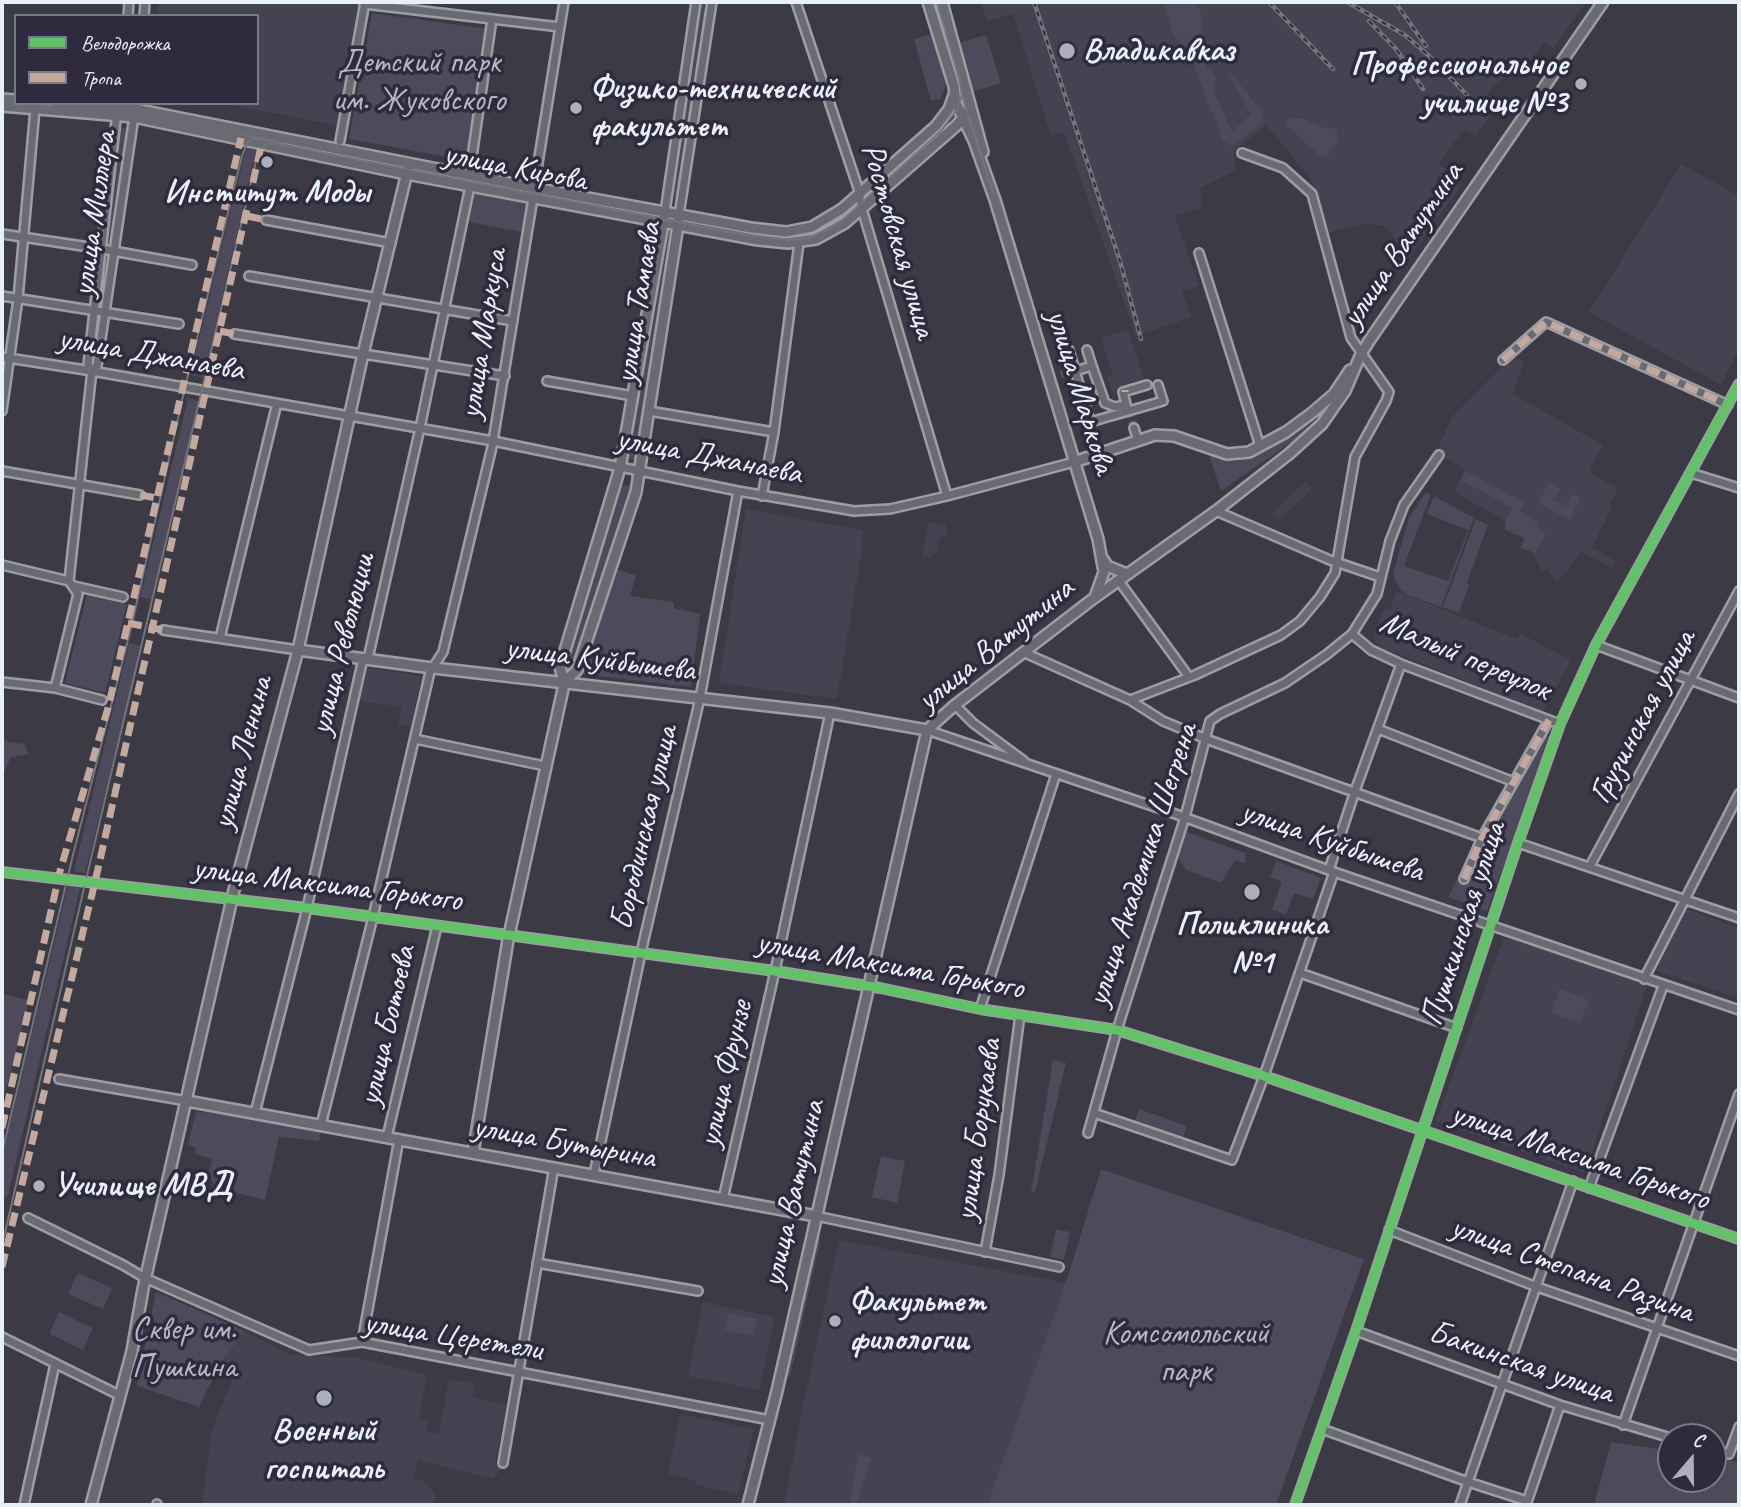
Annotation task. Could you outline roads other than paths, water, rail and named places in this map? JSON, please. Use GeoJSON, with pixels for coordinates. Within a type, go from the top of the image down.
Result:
{"type":"FeatureCollection","features":[{"type":"Feature","properties":{"kind":"main road","name":"улица Маркова"},"geometry":{"type":"LineString","coordinates":[[928,2],[948,65],[954,95],[995,200],[1102,557],[1103,579],[1094,598]]}},
{"type":"Feature","properties":{"kind":"main road","name":"улица Маркова"},"geometry":{"type":"LineString","coordinates":[[942,2],[996,191],[995,200]]}},
{"type":"Feature","properties":{"kind":"main road","name":"улица Ватутина"},"geometry":{"type":"LineString","coordinates":[[748,1505],[770,1420],[927,730],[955,705],[1094,598],[1216,511],[1289,454],[1322,424],[1345,391],[1361,354],[1603,2]]}},
{"type":"Feature","properties":{"kind":"main road","name":"улица Кирова"},"geometry":{"type":"LineString","coordinates":[[75,105],[135,110],[533,193],[663,223],[678,220],[774,231],[800,231],[829,218],[936,125],[949,109],[954,95]]}},
{"type":"Feature","properties":{"kind":"main road","name":"улица Кирова"},"geometry":{"type":"LineString","coordinates":[[408,169],[470,186],[665,212],[678,220],[758,240],[799,243],[833,232],[862,209],[947,134],[963,118],[970,105]]}},
{"type":"Feature","properties":{"kind":"main road","name":"улица Кирова"},"geometry":{"type":"LineString","coordinates":[[2,106],[35,109],[117,109]]}},
{"type":"Feature","properties":{"kind":"main road"},"geometry":{"type":"LineString","coordinates":[[947,134],[966,132],[974,141]]}},
{"type":"Feature","properties":{"kind":"main road","name":"улица Ленина"},"geometry":{"type":"LineString","coordinates":[[91,1505],[132,1351],[145,1278],[232,899],[298,650],[363,354],[408,169]]}},
{"type":"Feature","properties":{"kind":"main road","name":"улица Тамаева"},"geometry":{"type":"LineString","coordinates":[[473,1153],[509,936],[564,682],[560,667],[620,468],[665,212]]}},
{"type":"Feature","properties":{"kind":"main road","name":"улица Тамаева"},"geometry":{"type":"LineString","coordinates":[[564,682],[577,670],[636,492],[678,220]]}},
{"type":"Feature","properties":{"kind":"main road","name":"улица Джанаева"},"geometry":{"type":"LineString","coordinates":[[1074,462],[1138,440],[1165,434],[1212,450],[1236,455],[1249,452],[1286,432],[1314,412],[1334,394],[1361,354]]}},
{"type":"Feature","properties":{"kind":"main road"},"geometry":{"type":"LineString","coordinates":[[1314,412],[1321,415],[1322,424]]}},
{"type":"Feature","properties":{"kind":"main road"},"geometry":{"type":"LineString","coordinates":[[1102,557],[1107,566],[1127,574]]}},
{"type":"Feature","properties":{"kind":"main road","name":"улица Куйбышева"},"geometry":{"type":"LineString","coordinates":[[298,650],[830,713],[927,730]]}},
{"type":"Feature","properties":{"kind":"main road","name":"улица Бутырина"},"geometry":{"type":"LineString","coordinates":[[187,1101],[816,1216]]}},
{"type":"Feature","properties":{"kind":"street","name":"улица Маркуса"},"geometry":{"type":"LineString","coordinates":[[321,1125],[430,674],[441,659],[445,646],[493,441],[564,2]]}},
{"type":"Feature","properties":{"kind":"street","name":"улица Тамаева"},"geometry":{"type":"LineString","coordinates":[[665,212],[696,2]]}},
{"type":"Feature","properties":{"kind":"street","name":"улица Тамаева"},"geometry":{"type":"LineString","coordinates":[[678,220],[712,2]]}},
{"type":"Feature","properties":{"kind":"street","name":"Ростовская улица"},"geometry":{"type":"LineString","coordinates":[[796,2],[859,193],[947,496]]}},
{"type":"Feature","properties":{"kind":"street"},"geometry":{"type":"LineString","coordinates":[[340,141],[364,3],[560,27]]}},
{"type":"Feature","properties":{"kind":"street"},"geometry":{"type":"LineString","coordinates":[[472,157],[492,19]]}},
{"type":"Feature","properties":{"kind":"street"},"geometry":{"type":"LineString","coordinates":[[2,411],[18,299],[35,109]]}},
{"type":"Feature","properties":{"kind":"street","name":"улица Миллера"},"geometry":{"type":"LineString","coordinates":[[72,583],[78,483],[92,371],[88,364],[93,310],[117,109]]}},
{"type":"Feature","properties":{"kind":"street","name":"улица Миллера"},"geometry":{"type":"LineString","coordinates":[[92,371],[97,366],[106,312],[135,110]]}},
{"type":"Feature","properties":{"kind":"street"},"geometry":{"type":"LineString","coordinates":[[1130,699],[1189,677],[1280,635],[1300,621],[1321,597],[1335,573],[1355,457],[1386,401],[1388,392],[1350,338],[1312,194],[1283,168],[1242,153]]}},
{"type":"Feature","properties":{"kind":"street","name":"улица Революции"},"geometry":{"type":"LineString","coordinates":[[255,1113],[307,908],[362,663],[369,654],[420,428],[470,186]]}},
{"type":"Feature","properties":{"kind":"street"},"geometry":{"type":"LineString","coordinates":[[266,220],[391,243]]}},
{"type":"Feature","properties":{"kind":"street"},"geometry":{"type":"LineString","coordinates":[[2,234],[191,265]]}},
{"type":"Feature","properties":{"kind":"street"},"geometry":{"type":"LineString","coordinates":[[762,496],[774,432],[799,243]]}},
{"type":"Feature","properties":{"kind":"street"},"geometry":{"type":"LineString","coordinates":[[1199,253],[1260,446]]}},
{"type":"Feature","properties":{"kind":"street"},"geometry":{"type":"LineString","coordinates":[[249,276],[513,321]]}},
{"type":"Feature","properties":{"kind":"street"},"geometry":{"type":"LineString","coordinates":[[2,296],[179,324]]}},
{"type":"Feature","properties":{"kind":"street"},"geometry":{"type":"LineString","coordinates":[[1503,360],[1546,322],[1728,405]]}},
{"type":"Feature","properties":{"kind":"street"},"geometry":{"type":"LineString","coordinates":[[234,334],[505,376]]}},
{"type":"Feature","properties":{"kind":"street"},"geometry":{"type":"LineString","coordinates":[[1069,350],[1090,422],[1127,408],[1163,401],[1158,385]]}},
{"type":"Feature","properties":{"kind":"street"},"geometry":{"type":"LineString","coordinates":[[1087,351],[1105,403],[1127,408]]}},
{"type":"Feature","properties":{"kind":"street","name":"улица Джанаева"},"geometry":{"type":"LineString","coordinates":[[2,357],[493,441],[762,496],[866,511],[947,496],[1074,462]]}},
{"type":"Feature","properties":{"kind":"street"},"geometry":{"type":"LineString","coordinates":[[1075,371],[1092,366]]}},
{"type":"Feature","properties":{"kind":"street"},"geometry":{"type":"LineString","coordinates":[[547,381],[633,396]]}},
{"type":"Feature","properties":{"kind":"street","name":"Пушкинская улица"},"geometry":{"type":"LineString","coordinates":[[1295,1505],[1560,724],[1596,645],[1739,384]]}},
{"type":"Feature","properties":{"kind":"street"},"geometry":{"type":"LineString","coordinates":[[1127,408],[1123,392],[1147,385]]}},
{"type":"Feature","properties":{"kind":"street"},"geometry":{"type":"LineString","coordinates":[[220,638],[277,403]]}},
{"type":"Feature","properties":{"kind":"street"},"geometry":{"type":"LineString","coordinates":[[649,411],[774,432]]}},
{"type":"Feature","properties":{"kind":"street"},"geometry":{"type":"LineString","coordinates":[[1133,428],[1138,440]]}},
{"type":"Feature","properties":{"kind":"street","name":"улица Академика Шегрена"},"geometry":{"type":"LineString","coordinates":[[1088,1133],[1117,1030],[1185,817],[1210,721],[1220,713],[1284,683],[1352,634],[1377,594],[1396,523],[1404,505],[1439,455]]}},
{"type":"Feature","properties":{"kind":"street"},"geometry":{"type":"LineString","coordinates":[[2,471],[140,495]]}},
{"type":"Feature","properties":{"kind":"street"},"geometry":{"type":"LineString","coordinates":[[1691,473],[1739,488]]}},
{"type":"Feature","properties":{"kind":"street","name":"Бородинская улица"},"geometry":{"type":"LineString","coordinates":[[594,1174],[700,698],[738,491]]}},
{"type":"Feature","properties":{"kind":"street"},"geometry":{"type":"LineString","coordinates":[[1216,511],[1337,563],[1380,577]]}},
{"type":"Feature","properties":{"kind":"street"},"geometry":{"type":"LineString","coordinates":[[2,565],[122,597]]}},
{"type":"Feature","properties":{"kind":"street"},"geometry":{"type":"LineString","coordinates":[[1119,581],[1189,677]]}},
{"type":"Feature","properties":{"kind":"street"},"geometry":{"type":"LineString","coordinates":[[55,688],[78,594],[72,583]]}},
{"type":"Feature","properties":{"kind":"street","name":"Грузинская улица"},"geometry":{"type":"LineString","coordinates":[[1590,866],[1739,591]]}},
{"type":"Feature","properties":{"kind":"street","name":"улица Куйбышева"},"geometry":{"type":"LineString","coordinates":[[163,630],[298,650]]}},
{"type":"Feature","properties":{"kind":"street","name":"Малый переулок"},"geometry":{"type":"LineString","coordinates":[[1352,634],[1371,649],[1401,664],[1560,724]]}},
{"type":"Feature","properties":{"kind":"street"},"geometry":{"type":"LineString","coordinates":[[1596,645],[1739,698]]}},
{"type":"Feature","properties":{"kind":"street"},"geometry":{"type":"LineString","coordinates":[[1025,653],[1130,699],[1163,721],[1206,739],[1482,838]]}},
{"type":"Feature","properties":{"kind":"street"},"geometry":{"type":"LineString","coordinates":[[1094,1113],[1232,1160],[1300,973],[1355,791],[1401,664]]}},
{"type":"Feature","properties":{"kind":"street"},"geometry":{"type":"LineString","coordinates":[[2,682],[55,688],[102,700]]}},
{"type":"Feature","properties":{"kind":"street","name":"улица Куйбышева"},"geometry":{"type":"LineString","coordinates":[[955,705],[973,723],[1027,763]]}},
{"type":"Feature","properties":{"kind":"street","name":"улица Фрунзе"},"geometry":{"type":"LineString","coordinates":[[723,1199],[830,713]]}},
{"type":"Feature","properties":{"kind":"street"},"geometry":{"type":"LineString","coordinates":[[1464,879],[1482,838],[1549,720]]}},
{"type":"Feature","properties":{"kind":"street"},"geometry":{"type":"LineString","coordinates":[[1378,729],[1514,782]]}},
{"type":"Feature","properties":{"kind":"street","name":"улица Куйбышева"},"geometry":{"type":"LineString","coordinates":[[927,730],[1739,1010]]}},
{"type":"Feature","properties":{"kind":"street"},"geometry":{"type":"LineString","coordinates":[[415,739],[545,766]]}},
{"type":"Feature","properties":{"kind":"street"},"geometry":{"type":"LineString","coordinates":[[981,1009],[1056,774]]}},
{"type":"Feature","properties":{"kind":"street"},"geometry":{"type":"LineString","coordinates":[[1644,979],[1739,794]]}},
{"type":"Feature","properties":{"kind":"street"},"geometry":{"type":"LineString","coordinates":[[1518,843],[1739,918]]}},
{"type":"Feature","properties":{"kind":"street","name":"улица Максима Горького"},"geometry":{"type":"LineString","coordinates":[[2,872],[307,908],[775,971],[870,986],[981,1009],[1117,1030],[1264,1076],[1739,1239]]}},
{"type":"Feature","properties":{"kind":"street","name":"улица Ботоева"},"geometry":{"type":"LineString","coordinates":[[387,1137],[437,926]]}},
{"type":"Feature","properties":{"kind":"street"},"geometry":{"type":"LineString","coordinates":[[1300,973],[1457,1028]]}},
{"type":"Feature","properties":{"kind":"street"},"geometry":{"type":"LineString","coordinates":[[1589,1188],[1663,986]]}},
{"type":"Feature","properties":{"kind":"street","name":"улица Борукаева"},"geometry":{"type":"LineString","coordinates":[[985,1252],[999,1175],[1020,1015]]}},
{"type":"Feature","properties":{"kind":"street","name":"улица Бутырина"},"geometry":{"type":"LineString","coordinates":[[59,1079],[187,1101]]}},
{"type":"Feature","properties":{"kind":"street"},"geometry":{"type":"LineString","coordinates":[[1623,1425],[1739,1094]]}},
{"type":"Feature","properties":{"kind":"street"},"geometry":{"type":"LineString","coordinates":[[362,1342],[399,1139]]}},
{"type":"Feature","properties":{"kind":"street"},"geometry":{"type":"LineString","coordinates":[[503,1463],[554,1167]]}},
{"type":"Feature","properties":{"kind":"street"},"geometry":{"type":"LineString","coordinates":[[1460,1505],[1573,1181]]}},
{"type":"Feature","properties":{"kind":"street","name":"улица Бутырина"},"geometry":{"type":"LineString","coordinates":[[816,1216],[1059,1266]]}},
{"type":"Feature","properties":{"kind":"street","name":"улица Церетели"},"geometry":{"type":"LineString","coordinates":[[28,1218],[145,1278],[309,1350],[362,1342],[770,1420]]}},
{"type":"Feature","properties":{"kind":"street","name":"улица Степана Разина"},"geometry":{"type":"LineString","coordinates":[[1388,1230],[1537,1287],[1739,1356]]}},
{"type":"Feature","properties":{"kind":"street"},"geometry":{"type":"LineString","coordinates":[[537,1263],[698,1291]]}},
{"type":"Feature","properties":{"kind":"street","name":"Бакинская улица"},"geometry":{"type":"LineString","coordinates":[[1356,1331],[1560,1405],[1657,1434]]}},
{"type":"Feature","properties":{"kind":"street"},"geometry":{"type":"LineString","coordinates":[[2,1336],[119,1395]]}},
{"type":"Feature","properties":{"kind":"street"},"geometry":{"type":"LineString","coordinates":[[24,1505],[55,1364]]}},
{"type":"Feature","properties":{"kind":"street"},"geometry":{"type":"LineString","coordinates":[[1322,1429],[1526,1503],[1560,1405]]}},
{"type":"Feature","properties":{"kind":"street"},"geometry":{"type":"LineString","coordinates":[[1727,1454],[1739,1427]]}},
{"type":"Feature","properties":{"kind":"tunnel"},"geometry":{"type":"LineString","coordinates":[[1061,375],[1075,371]]}},
{"type":"Feature","properties":{"kind":"tunnel"},"geometry":{"type":"LineString","coordinates":[[1128,411],[1134,428]]}},
{"type":"Feature","properties":{"kind":"tram line"},"geometry":{"type":"LineString","coordinates":[[2,1246],[80,905],[261,149],[267,143],[278,144],[739,234],[789,240],[808,238],[844,219],[941,131],[958,108],[962,94],[960,81],[937,2]]}},
{"type":"Feature","properties":{"kind":"tram line"},"geometry":{"type":"LineString","coordinates":[[962,95],[993,192]]}},
{"type":"Feature","properties":{"kind":"tram line"},"geometry":{"type":"LineString","coordinates":[[2,1153],[73,855],[132,624],[185,387],[242,156],[247,143],[253,138],[276,141]]}},
{"type":"Feature","properties":{"kind":"railway"},"geometry":{"type":"LineString","coordinates":[[1034,2],[1120,261],[1141,339]]}},
{"type":"Feature","properties":{"kind":"railway"},"geometry":{"type":"LineString","coordinates":[[1269,2],[1333,69]]}},
{"type":"Feature","properties":{"kind":"railway"},"geometry":{"type":"LineString","coordinates":[[1347,2],[1405,35],[1467,95]]}},
{"type":"Feature","properties":{"kind":"railway"},"geometry":{"type":"LineString","coordinates":[[1395,2],[1426,46]]}},
{"type":"Feature","properties":{"kind":"railway"},"geometry":{"type":"LineString","coordinates":[[1369,21],[1396,49],[1423,89]]}},
{"type":"Feature","properties":{"kind":"place","name":"Владикавказ"},"geometry":{"type":"Point","coordinates":[1067,51]}},
{"type":"Feature","properties":{"kind":"place","name":"Профессиональное училище №3"},"geometry":{"type":"Point","coordinates":[1581,84]}},
{"type":"Feature","properties":{"kind":"place","name":"Физико-технический факультет"},"geometry":{"type":"Point","coordinates":[576,108]}},
{"type":"Feature","properties":{"kind":"place","name":"Институт Моды"},"geometry":{"type":"Point","coordinates":[267,162]}},
{"type":"Feature","properties":{"kind":"place","name":"Поликлиника №1"},"geometry":{"type":"Point","coordinates":[1252,892]}},
{"type":"Feature","properties":{"kind":"place","name":"Училище МВД"},"geometry":{"type":"Point","coordinates":[39,1186]}},
{"type":"Feature","properties":{"kind":"place","name":"Факультет филологии"},"geometry":{"type":"Point","coordinates":[835,1321]}},
{"type":"Feature","properties":{"kind":"place","name":"Военный госпиталь"},"geometry":{"type":"Point","coordinates":[324,1398]}},
{"type":"Feature","properties":{"kind":"park label","name":"Детский парк им. Жуковского"},"geometry":{"type":"Point","coordinates":[419,82]}},
{"type":"Feature","properties":{"kind":"park label","name":"Сквер им. Пушкина"},"geometry":{"type":"Point","coordinates":[184,1349]}},
{"type":"Feature","properties":{"kind":"park label","name":"Комсомольский парк"},"geometry":{"type":"Point","coordinates":[1186,1353]}}]}
